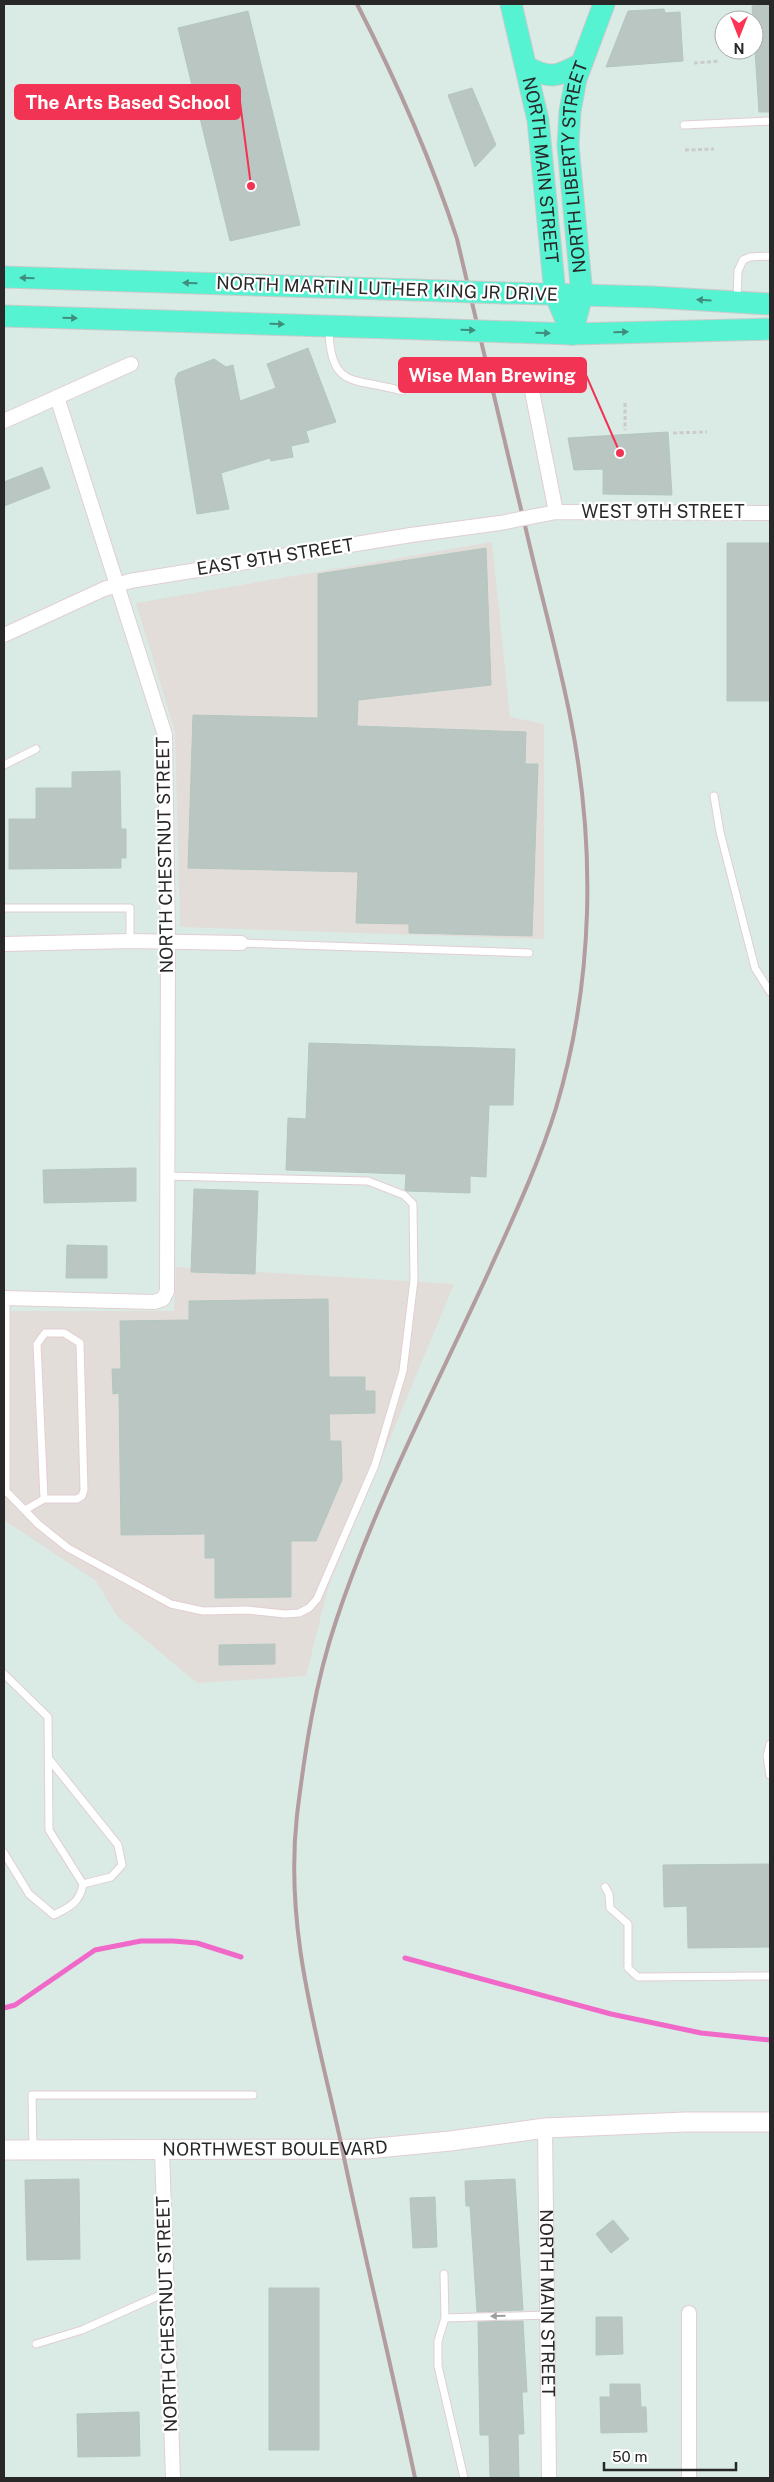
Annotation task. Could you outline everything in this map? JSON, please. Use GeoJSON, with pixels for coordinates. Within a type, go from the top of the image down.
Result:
{"type":"FeatureCollection","features":[{"type":"Feature","properties":{"kind":"main road","name":"NORTH MAIN STREET"},"geometry":{"type":"LineString","coordinates":[[511,4],[527,67],[542,147],[555,294],[572,334]]}},
{"type":"Feature","properties":{"kind":"main road","name":"NORTH LIBERTY STREET"},"geometry":{"type":"LineString","coordinates":[[572,334],[582,295],[568,128],[572,95],[581,64],[604,4]]}},
{"type":"Feature","properties":{"kind":"main road"},"geometry":{"type":"LineString","coordinates":[[527,67],[542,75],[552,76],[562,74],[581,64]]}},
{"type":"Feature","properties":{"kind":"main road","name":"NORTH MARTIN LUTHER KING JR DRIVE"},"geometry":{"type":"LineString","coordinates":[[4,277],[555,294],[770,304]]}},
{"type":"Feature","properties":{"kind":"main road"},"geometry":{"type":"LineString","coordinates":[[4,316],[572,334],[770,329]]}},
{"type":"Feature","properties":{"kind":"main road","name":"NORTHWEST BOULEVARD"},"geometry":{"type":"LineString","coordinates":[[4,2150],[366,2149],[450,2141],[545,2128],[685,2122],[770,2122]]}},
{"type":"Feature","properties":{"kind":"street"},"geometry":{"type":"LineString","coordinates":[[4,421],[131,364]]}},
{"type":"Feature","properties":{"kind":"street"},"geometry":{"type":"LineString","coordinates":[[532,391],[551,513]]}},
{"type":"Feature","properties":{"kind":"street","name":"NORTH CHESTNUT STREET"},"geometry":{"type":"LineString","coordinates":[[5,1298],[154,1302],[163,1299],[167,1290],[168,942],[165,735],[57,397]]}},
{"type":"Feature","properties":{"kind":"street","name":"WEST 9TH STREET"},"geometry":{"type":"LineString","coordinates":[[551,513],[770,513]]}},
{"type":"Feature","properties":{"kind":"street","name":"EAST 9TH STREET"},"geometry":{"type":"LineString","coordinates":[[4,635],[117,584],[411,535],[500,523],[551,513]]}},
{"type":"Feature","properties":{"kind":"street"},"geometry":{"type":"LineString","coordinates":[[4,944],[130,941],[241,943]]}},
{"type":"Feature","properties":{"kind":"street","name":"NORTH MAIN STREET"},"geometry":{"type":"LineString","coordinates":[[545,2128],[549,2478]]}},
{"type":"Feature","properties":{"kind":"street","name":"NORTH CHESTNUT STREET"},"geometry":{"type":"LineString","coordinates":[[162,2151],[173,2478]]}},
{"type":"Feature","properties":{"kind":"street"},"geometry":{"type":"LineString","coordinates":[[689,2313],[689,2478]]}},
{"type":"Feature","properties":{"kind":"lane"},"geometry":{"type":"LineString","coordinates":[[684,125],[770,121]]}},
{"type":"Feature","properties":{"kind":"lane"},"geometry":{"type":"LineString","coordinates":[[737,302],[738,270],[743,260],[750,257],[770,256]]}},
{"type":"Feature","properties":{"kind":"lane"},"geometry":{"type":"LineString","coordinates":[[329,326],[332,355],[335,366],[341,373],[358,382],[402,391]]}},
{"type":"Feature","properties":{"kind":"lane"},"geometry":{"type":"LineString","coordinates":[[4,765],[36,750]]}},
{"type":"Feature","properties":{"kind":"lane"},"geometry":{"type":"LineString","coordinates":[[714,796],[720,832],[755,968],[770,992]]}},
{"type":"Feature","properties":{"kind":"lane"},"geometry":{"type":"LineString","coordinates":[[4,908],[130,908],[130,941]]}},
{"type":"Feature","properties":{"kind":"lane"},"geometry":{"type":"LineString","coordinates":[[241,943],[529,953]]}},
{"type":"Feature","properties":{"kind":"lane"},"geometry":{"type":"LineString","coordinates":[[5,1298],[5,1490],[52,1536],[68,1548],[171,1604],[203,1611],[247,1610],[286,1614],[299,1613],[309,1608],[317,1599],[375,1464],[403,1371],[414,1280],[413,1204],[404,1195],[368,1181],[167,1176]]}},
{"type":"Feature","properties":{"kind":"lane"},"geometry":{"type":"LineString","coordinates":[[25,1510],[44,1499],[77,1499],[82,1496],[84,1490],[80,1343],[64,1333],[45,1333],[37,1344],[44,1499]]}},
{"type":"Feature","properties":{"kind":"lane"},"geometry":{"type":"LineString","coordinates":[[4,1674],[48,1717],[49,1830],[83,1884],[81,1895],[76,1903],[54,1915],[29,1894],[4,1853]]}},
{"type":"Feature","properties":{"kind":"lane"},"geometry":{"type":"LineString","coordinates":[[770,1744],[767,1756],[770,1775]]}},
{"type":"Feature","properties":{"kind":"lane"},"geometry":{"type":"LineString","coordinates":[[49,1759],[118,1846],[122,1865],[111,1877],[83,1884]]}},
{"type":"Feature","properties":{"kind":"lane"},"geometry":{"type":"LineString","coordinates":[[605,1887],[609,1894],[610,1908],[628,1924],[628,1968],[638,1977],[770,1976]]}},
{"type":"Feature","properties":{"kind":"lane"},"geometry":{"type":"LineString","coordinates":[[33,2150],[32,2095],[253,2095]]}},
{"type":"Feature","properties":{"kind":"lane"},"geometry":{"type":"LineString","coordinates":[[444,2274],[445,2318],[438,2341],[438,2366],[464,2478]]}},
{"type":"Feature","properties":{"kind":"lane"},"geometry":{"type":"LineString","coordinates":[[36,2344],[82,2330],[167,2292]]}},
{"type":"Feature","properties":{"kind":"lane"},"geometry":{"type":"LineString","coordinates":[[445,2318],[547,2315]]}},
{"type":"Feature","properties":{"kind":"path"},"geometry":{"type":"LineString","coordinates":[[694,63],[720,61]]}},
{"type":"Feature","properties":{"kind":"path"},"geometry":{"type":"LineString","coordinates":[[685,150],[714,149]]}},
{"type":"Feature","properties":{"kind":"path"},"geometry":{"type":"LineString","coordinates":[[625,403],[625,430]]}},
{"type":"Feature","properties":{"kind":"path"},"geometry":{"type":"LineString","coordinates":[[673,433],[707,432]]}},
{"type":"Feature","properties":{"kind":"shaded area"},"geometry":{"type":"Polygon","coordinates":[[[492,542],[510,717],[544,724],[544,939],[180,927],[175,732],[136,603],[492,542]]]}},
{"type":"Feature","properties":{"kind":"shaded area"},"geometry":{"type":"Polygon","coordinates":[[[176,1267],[454,1284],[328,1588],[306,1676],[197,1683],[117,1616],[96,1581],[4,1520],[4,1311],[174,1311],[176,1267]]]}},
{"type":"Feature","properties":{"kind":"building"},"geometry":{"type":"Polygon","coordinates":[[[769,4],[770,112],[759,112],[756,60],[764,60],[764,10],[752,10],[752,6],[769,4]]]}},
{"type":"Feature","properties":{"kind":"building"},"geometry":{"type":"Polygon","coordinates":[[[664,9],[665,13],[680,12],[683,61],[606,67],[628,11],[664,9]]]}},
{"type":"Feature","properties":{"kind":"building"},"geometry":{"type":"Polygon","coordinates":[[[248,11],[300,225],[230,241],[178,28],[248,11]]]}},
{"type":"Feature","properties":{"kind":"building"},"geometry":{"type":"Polygon","coordinates":[[[472,88],[496,145],[475,167],[448,95],[472,88]]]}},
{"type":"Feature","properties":{"kind":"building"},"geometry":{"type":"Polygon","coordinates":[[[308,348],[336,422],[306,431],[309,442],[291,446],[293,457],[271,461],[270,458],[221,473],[229,509],[197,514],[175,379],[178,373],[214,359],[226,367],[233,365],[240,401],[276,388],[267,364],[308,348]]]}},
{"type":"Feature","properties":{"kind":"building"},"geometry":{"type":"Polygon","coordinates":[[[668,432],[672,495],[603,494],[603,469],[574,470],[568,438],[668,432]]]}},
{"type":"Feature","properties":{"kind":"building"},"geometry":{"type":"Polygon","coordinates":[[[42,467],[50,488],[4,506],[4,482],[42,467]]]}},
{"type":"Feature","properties":{"kind":"building"},"geometry":{"type":"Polygon","coordinates":[[[727,543],[770,543],[770,701],[727,701],[727,543]]]}},
{"type":"Feature","properties":{"kind":"building"},"geometry":{"type":"Polygon","coordinates":[[[486,548],[491,685],[358,700],[357,726],[526,732],[525,764],[538,764],[532,936],[409,933],[409,924],[356,923],[358,872],[188,868],[193,715],[318,718],[318,574],[486,548]]]}},
{"type":"Feature","properties":{"kind":"building"},"geometry":{"type":"Polygon","coordinates":[[[120,771],[121,829],[126,829],[126,858],[121,858],[121,868],[9,869],[9,819],[36,819],[36,788],[72,788],[72,772],[120,771]]]}},
{"type":"Feature","properties":{"kind":"building"},"geometry":{"type":"Polygon","coordinates":[[[309,1043],[515,1049],[513,1105],[489,1105],[486,1177],[470,1176],[470,1193],[407,1191],[405,1190],[406,1174],[286,1170],[288,1118],[306,1119],[309,1043]]]}},
{"type":"Feature","properties":{"kind":"building"},"geometry":{"type":"Polygon","coordinates":[[[136,1168],[136,1201],[44,1203],[43,1170],[136,1168]]]}},
{"type":"Feature","properties":{"kind":"building"},"geometry":{"type":"Polygon","coordinates":[[[194,1189],[258,1191],[255,1274],[191,1272],[194,1189]]]}},
{"type":"Feature","properties":{"kind":"building"},"geometry":{"type":"Polygon","coordinates":[[[67,1245],[107,1246],[107,1278],[66,1278],[67,1245]]]}},
{"type":"Feature","properties":{"kind":"building"},"geometry":{"type":"Polygon","coordinates":[[[328,1299],[329,1377],[365,1377],[365,1391],[375,1391],[375,1413],[329,1414],[330,1441],[341,1441],[342,1480],[316,1541],[291,1541],[291,1597],[215,1598],[215,1558],[205,1558],[205,1534],[121,1535],[119,1393],[113,1394],[112,1369],[121,1369],[120,1321],[189,1320],[189,1301],[328,1299]]]}},
{"type":"Feature","properties":{"kind":"building"},"geometry":{"type":"Polygon","coordinates":[[[275,1644],[275,1664],[219,1665],[219,1645],[275,1644]]]}},
{"type":"Feature","properties":{"kind":"building"},"geometry":{"type":"Polygon","coordinates":[[[770,1864],[770,1947],[688,1948],[687,1906],[664,1907],[663,1865],[770,1864]]]}},
{"type":"Feature","properties":{"kind":"building"},"geometry":{"type":"Polygon","coordinates":[[[79,2179],[80,2259],[27,2260],[25,2180],[79,2179]]]}},
{"type":"Feature","properties":{"kind":"building"},"geometry":{"type":"Polygon","coordinates":[[[515,2179],[523,2310],[477,2312],[470,2206],[466,2206],[465,2181],[515,2179]]]}},
{"type":"Feature","properties":{"kind":"building"},"geometry":{"type":"Polygon","coordinates":[[[435,2197],[437,2247],[413,2248],[410,2198],[435,2197]]]}},
{"type":"Feature","properties":{"kind":"building"},"geometry":{"type":"Polygon","coordinates":[[[613,2220],[629,2239],[611,2253],[596,2234],[613,2220]]]}},
{"type":"Feature","properties":{"kind":"building"},"geometry":{"type":"Polygon","coordinates":[[[269,2288],[319,2288],[319,2450],[269,2450],[269,2288]]]}},
{"type":"Feature","properties":{"kind":"building"},"geometry":{"type":"Polygon","coordinates":[[[596,2317],[622,2317],[623,2354],[596,2355],[596,2317]]]}},
{"type":"Feature","properties":{"kind":"building"},"geometry":{"type":"Polygon","coordinates":[[[523,2321],[527,2392],[522,2392],[524,2434],[518,2434],[519,2478],[490,2478],[489,2435],[480,2435],[478,2322],[523,2321]]]}},
{"type":"Feature","properties":{"kind":"building"},"geometry":{"type":"Polygon","coordinates":[[[610,2384],[640,2384],[641,2407],[646,2407],[647,2432],[601,2433],[600,2397],[610,2397],[610,2384]]]}},
{"type":"Feature","properties":{"kind":"building"},"geometry":{"type":"Polygon","coordinates":[[[139,2412],[140,2456],[78,2457],[77,2414],[139,2412]]]}},
{"type":"Feature","properties":{"kind":"waterway"},"geometry":{"type":"LineString","coordinates":[[4,2008],[15,2005],[95,1950],[141,1941],[173,1941],[197,1943],[241,1957]]}},
{"type":"Feature","properties":{"kind":"waterway"},"geometry":{"type":"LineString","coordinates":[[405,1958],[611,2014],[701,2033],[770,2040]]}},
{"type":"Feature","properties":{"kind":"railway"},"geometry":{"type":"LineString","coordinates":[[357,4],[412,120],[436,178],[457,239],[570,716],[584,814],[587,863],[587,913],[578,1011],[569,1060],[556,1108],[542,1149],[517,1209],[388,1487],[352,1576],[322,1668],[307,1741],[297,1815],[294,1858],[295,1901],[306,1983],[415,2478]]}},
{"type":"Feature","properties":{"kind":"place","name":"The Arts Based School"},"geometry":{"type":"Point","coordinates":[251,186]}},
{"type":"Feature","properties":{"kind":"place","name":"Wise Man Brewing"},"geometry":{"type":"Point","coordinates":[620,453]}}]}
